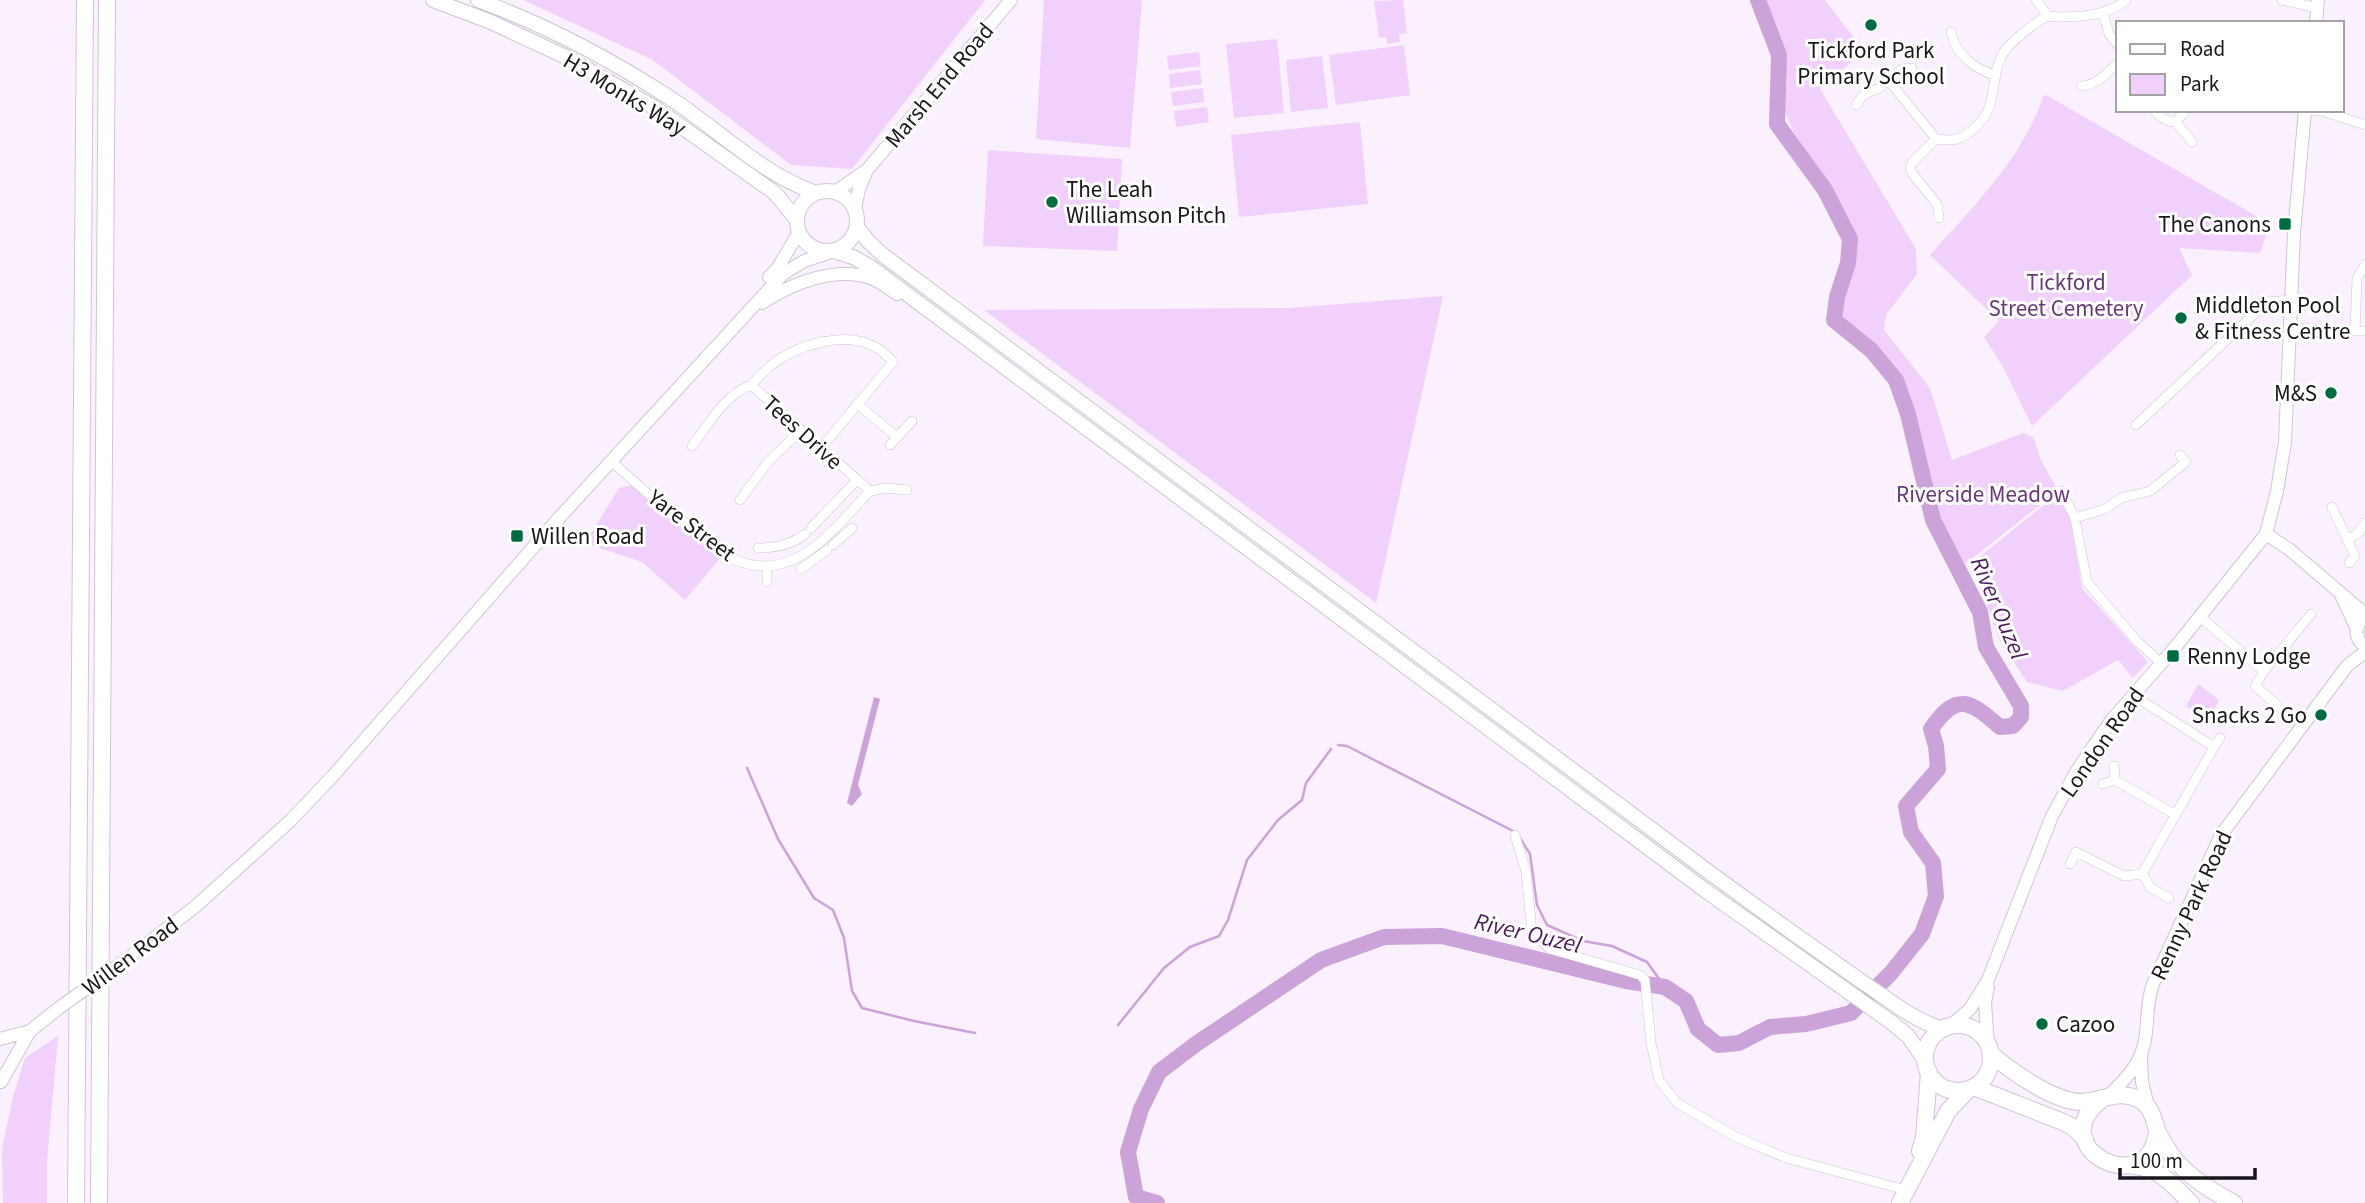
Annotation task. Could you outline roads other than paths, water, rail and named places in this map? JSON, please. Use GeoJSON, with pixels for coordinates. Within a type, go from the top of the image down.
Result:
{"type":"FeatureCollection","features":[{"type":"Feature","properties":{"kind":"highway"},"geometry":{"type":"LineString","coordinates":[[76,1203],[85,0]]}},
{"type":"Feature","properties":{"kind":"highway"},"geometry":{"type":"LineString","coordinates":[[99,1203],[107,0]]}},
{"type":"Feature","properties":{"kind":"highway"},"geometry":{"type":"LineString","coordinates":[[1903,1196],[1924,1138],[1930,1042],[1947,1028],[1961,1026],[1980,1035],[1989,1049],[2017,1075],[2066,1099],[2080,1102],[2126,1095],[2141,1101],[2148,1107],[2157,1130],[2184,1170],[2212,1191],[2234,1203]]}},
{"type":"Feature","properties":{"kind":"highway"},"geometry":{"type":"LineString","coordinates":[[1903,1196],[1948,1111],[1987,1073],[1990,1064],[1989,1049]]}},
{"type":"Feature","properties":{"kind":"highway"},"geometry":{"type":"LineString","coordinates":[[1927,1067],[1934,1081],[1947,1089],[1971,1088],[2073,1127],[2085,1139],[2094,1158],[2120,1168],[2145,1167],[2164,1175],[2191,1203]]}},
{"type":"Feature","properties":{"kind":"highway"},"geometry":{"type":"LineString","coordinates":[[2085,1139],[2084,1126],[2088,1114],[2105,1098]]}},
{"type":"Feature","properties":{"kind":"highway"},"geometry":{"type":"LineString","coordinates":[[2133,1166],[2143,1161],[2152,1150],[2157,1130]]}},
{"type":"Feature","properties":{"kind":"main road","name":"H3 Monks Way"},"geometry":{"type":"LineString","coordinates":[[433,0],[491,22],[566,57],[655,108],[775,193],[786,204],[798,226]]}},
{"type":"Feature","properties":{"kind":"main road","name":"H3 Monks Way"},"geometry":{"type":"LineString","coordinates":[[478,0],[553,33],[665,94],[785,180],[816,193]]}},
{"type":"Feature","properties":{"kind":"main road"},"geometry":{"type":"LineString","coordinates":[[1927,1067],[1908,1036],[1891,1022],[1787,949],[872,268],[853,257],[808,245],[798,226],[803,204],[816,193],[835,192],[850,202],[855,209],[857,227],[883,256],[1796,935],[1899,1007],[1924,1022],[1947,1028]]}},
{"type":"Feature","properties":{"kind":"main road"},"geometry":{"type":"LineString","coordinates":[[834,251],[849,242],[857,227]]}},
{"type":"Feature","properties":{"kind":"street","name":"Marsh End Road"},"geometry":{"type":"LineString","coordinates":[[835,192],[867,170],[1011,0]]}},
{"type":"Feature","properties":{"kind":"street"},"geometry":{"type":"LineString","coordinates":[[2036,0],[2048,16]]}},
{"type":"Feature","properties":{"kind":"street"},"geometry":{"type":"LineString","coordinates":[[1889,80],[1936,139],[1955,141],[1982,123],[1988,114],[1996,76],[2007,49],[2039,20],[2048,16],[2103,13],[2115,9],[2126,0]]}},
{"type":"Feature","properties":{"kind":"street"},"geometry":{"type":"LineString","coordinates":[[2282,0],[2318,4]]}},
{"type":"Feature","properties":{"kind":"street"},"geometry":{"type":"LineString","coordinates":[[2103,13],[2109,34],[2116,43]]}},
{"type":"Feature","properties":{"kind":"street"},"geometry":{"type":"LineString","coordinates":[[1951,32],[1953,43],[1973,66],[1996,76]]}},
{"type":"Feature","properties":{"kind":"street"},"geometry":{"type":"LineString","coordinates":[[2081,86],[2089,86],[2116,65]]}},
{"type":"Feature","properties":{"kind":"street"},"geometry":{"type":"LineString","coordinates":[[1856,105],[1863,95],[1879,88],[1902,69],[1912,68]]}},
{"type":"Feature","properties":{"kind":"street"},"geometry":{"type":"LineString","coordinates":[[2156,112],[2162,119],[2176,122],[2192,142]]}},
{"type":"Feature","properties":{"kind":"street"},"geometry":{"type":"LineString","coordinates":[[2176,122],[2184,112]]}},
{"type":"Feature","properties":{"kind":"street"},"geometry":{"type":"LineString","coordinates":[[2308,112],[2294,233],[2285,442],[2266,534],[2290,550],[2365,616],[2356,631]]}},
{"type":"Feature","properties":{"kind":"street"},"geometry":{"type":"LineString","coordinates":[[2325,112],[2365,125]]}},
{"type":"Feature","properties":{"kind":"street"},"geometry":{"type":"LineString","coordinates":[[1936,139],[1910,168],[1937,204],[1939,218]]}},
{"type":"Feature","properties":{"kind":"street","name":"Marsh End Road"},"geometry":{"type":"LineString","coordinates":[[855,209],[867,170]]}},
{"type":"Feature","properties":{"kind":"street","name":"Willen Road"},"geometry":{"type":"LineString","coordinates":[[290,821],[589,476],[777,269],[798,226]]}},
{"type":"Feature","properties":{"kind":"street","name":"Willen Road"},"geometry":{"type":"LineString","coordinates":[[0,1084],[30,1031],[196,906],[290,821],[372,733],[611,461],[783,274],[804,261],[834,251]]}},
{"type":"Feature","properties":{"kind":"street"},"geometry":{"type":"LineString","coordinates":[[2290,328],[2360,330],[2357,278],[2365,265]]}},
{"type":"Feature","properties":{"kind":"street"},"geometry":{"type":"LineString","coordinates":[[750,310],[795,283],[851,275],[873,279],[937,316]]}},
{"type":"Feature","properties":{"kind":"street"},"geometry":{"type":"LineString","coordinates":[[2136,425],[2267,302],[2291,300]]}},
{"type":"Feature","properties":{"kind":"street"},"geometry":{"type":"LineString","coordinates":[[751,386],[770,366],[782,358],[821,342],[837,339],[856,340],[875,347],[893,362],[821,448]]}},
{"type":"Feature","properties":{"kind":"street","name":"Tees Drive"},"geometry":{"type":"LineString","coordinates":[[692,446],[729,398],[751,386],[870,491]]}},
{"type":"Feature","properties":{"kind":"street"},"geometry":{"type":"LineString","coordinates":[[857,404],[897,437]]}},
{"type":"Feature","properties":{"kind":"street"},"geometry":{"type":"LineString","coordinates":[[890,445],[912,421]]}},
{"type":"Feature","properties":{"kind":"street"},"geometry":{"type":"LineString","coordinates":[[740,500],[768,462],[800,430]]}},
{"type":"Feature","properties":{"kind":"street"},"geometry":{"type":"LineString","coordinates":[[2075,518],[2105,509],[2120,498],[2150,491],[2186,462],[2180,455]]}},
{"type":"Feature","properties":{"kind":"street","name":"Yare Street"},"geometry":{"type":"LineString","coordinates":[[611,461],[662,506],[733,559],[746,564],[767,566],[812,556],[830,548],[852,528]]}},
{"type":"Feature","properties":{"kind":"street","name":"Tees Drive"},"geometry":{"type":"LineString","coordinates":[[808,531],[857,480]]}},
{"type":"Feature","properties":{"kind":"street"},"geometry":{"type":"LineString","coordinates":[[870,491],[885,488],[907,490]]}},
{"type":"Feature","properties":{"kind":"street","name":"Yare Street"},"geometry":{"type":"LineString","coordinates":[[801,569],[833,529],[870,491]]}},
{"type":"Feature","properties":{"kind":"street"},"geometry":{"type":"LineString","coordinates":[[2061,491],[2075,518],[2087,582],[2137,641],[2160,663]]}},
{"type":"Feature","properties":{"kind":"street"},"geometry":{"type":"LineString","coordinates":[[2332,508],[2355,556],[2349,563]]}},
{"type":"Feature","properties":{"kind":"street"},"geometry":{"type":"LineString","coordinates":[[2347,540],[2357,534],[2365,523]]}},
{"type":"Feature","properties":{"kind":"street"},"geometry":{"type":"LineString","coordinates":[[833,529],[842,537]]}},
{"type":"Feature","properties":{"kind":"street","name":"Yare Street"},"geometry":{"type":"LineString","coordinates":[[758,548],[797,541],[808,531]]}},
{"type":"Feature","properties":{"kind":"street","name":"London Road"},"geometry":{"type":"LineString","coordinates":[[1989,1049],[1985,1003],[1989,980],[2062,795],[2097,741],[2266,534]]}},
{"type":"Feature","properties":{"kind":"street"},"geometry":{"type":"LineString","coordinates":[[779,546],[782,564]]}},
{"type":"Feature","properties":{"kind":"street"},"geometry":{"type":"LineString","coordinates":[[767,566],[767,582]]}},
{"type":"Feature","properties":{"kind":"street"},"geometry":{"type":"LineString","coordinates":[[2340,592],[2359,640],[2365,646]]}},
{"type":"Feature","properties":{"kind":"street"},"geometry":{"type":"LineString","coordinates":[[2278,706],[2255,686],[2264,671],[2311,614]]}},
{"type":"Feature","properties":{"kind":"street"},"geometry":{"type":"LineString","coordinates":[[2199,616],[2264,671]]}},
{"type":"Feature","properties":{"kind":"street","name":"Renny Park Road"},"geometry":{"type":"LineString","coordinates":[[2347,666],[2356,631]]}},
{"type":"Feature","properties":{"kind":"street","name":"Renny Park Road"},"geometry":{"type":"LineString","coordinates":[[2148,1107],[2142,1082],[2141,1056],[2147,1029],[2147,1003],[2217,842],[2347,666],[2365,652]]}},
{"type":"Feature","properties":{"kind":"street"},"geometry":{"type":"LineString","coordinates":[[2133,695],[2214,747]]}},
{"type":"Feature","properties":{"kind":"street"},"geometry":{"type":"LineString","coordinates":[[2142,874],[2220,738]]}},
{"type":"Feature","properties":{"kind":"street"},"geometry":{"type":"LineString","coordinates":[[2114,766],[2115,779]]}},
{"type":"Feature","properties":{"kind":"street"},"geometry":{"type":"LineString","coordinates":[[2115,779],[2175,815]]}},
{"type":"Feature","properties":{"kind":"street"},"geometry":{"type":"LineString","coordinates":[[2103,784],[2115,779]]}},
{"type":"Feature","properties":{"kind":"street"},"geometry":{"type":"LineString","coordinates":[[1515,835],[1526,872],[1532,932],[1550,949],[1640,975],[1646,980],[1651,1043],[1659,1080],[1677,1103],[1736,1137],[1786,1158],[1903,1196]]}},
{"type":"Feature","properties":{"kind":"street"},"geometry":{"type":"LineString","coordinates":[[2070,864],[2076,852],[2124,876],[2142,874]]}},
{"type":"Feature","properties":{"kind":"street"},"geometry":{"type":"LineString","coordinates":[[2142,874],[2151,888],[2169,898]]}},
{"type":"Feature","properties":{"kind":"street","name":"London Road"},"geometry":{"type":"LineString","coordinates":[[1947,1028],[1970,1009],[1989,980]]}},
{"type":"Feature","properties":{"kind":"street","name":"Willen Road"},"geometry":{"type":"LineString","coordinates":[[0,1039],[30,1031]]}},
{"type":"Feature","properties":{"kind":"street","name":"Renny Park Road"},"geometry":{"type":"LineString","coordinates":[[2105,1098],[2128,1078],[2141,1056]]}},
{"type":"Feature","properties":{"kind":"street"},"geometry":{"type":"LineString","coordinates":[[0,1067],[0,1084]]}},
{"type":"Feature","properties":{"kind":"waterway","name":"River Ouzel"},"geometry":{"type":"LineString","coordinates":[[1157,1203],[1136,1197],[1128,1152],[1141,1109],[1159,1072],[1321,960],[1384,937],[1442,936],[1626,981],[1665,987],[1686,1001],[1698,1029],[1718,1045],[1739,1043],[1770,1027],[1806,1024],[1851,1013],[1891,973],[1922,934],[1936,896],[1933,863],[1911,832],[1906,806],[1938,769],[1931,729],[1949,709],[1964,704],[1980,711],[2000,727],[2013,726],[2021,717],[2021,706],[1986,647],[1980,612],[1933,520],[1908,414],[1896,380],[1871,350],[1834,320],[1837,297],[1848,263],[1850,239],[1825,190],[1777,124],[1779,55],[1758,0]]}},
{"type":"Feature","properties":{"kind":"waterway"},"geometry":{"type":"LineString","coordinates":[[1338,745],[1347,746],[1517,833]]}},
{"type":"Feature","properties":{"kind":"waterway"},"geometry":{"type":"LineString","coordinates":[[1118,1025],[1164,968],[1190,947],[1219,936],[1228,920],[1247,860],[1278,820],[1302,800],[1306,783],[1331,749]]}},
{"type":"Feature","properties":{"kind":"waterway"},"geometry":{"type":"LineString","coordinates":[[747,768],[778,839],[814,898],[833,910],[844,938],[852,991],[862,1008],[975,1033]]}},
{"type":"Feature","properties":{"kind":"waterway"},"geometry":{"type":"LineString","coordinates":[[1520,838],[1530,854],[1537,905],[1547,925],[1583,941],[1612,946],[1647,962],[1665,987]]}},
{"type":"Feature","properties":{"kind":"place","name":"Tickford Park Primary School"},"geometry":{"type":"Point","coordinates":[1871,25]}},
{"type":"Feature","properties":{"kind":"place","name":"The Leah Williamson Pitch"},"geometry":{"type":"Point","coordinates":[1052,202]}},
{"type":"Feature","properties":{"kind":"place","name":"The Canons"},"geometry":{"type":"Point","coordinates":[2285,224]}},
{"type":"Feature","properties":{"kind":"place","name":"Middleton Pool & Fitness Centre"},"geometry":{"type":"Point","coordinates":[2181,318]}},
{"type":"Feature","properties":{"kind":"place","name":"M&S"},"geometry":{"type":"Point","coordinates":[2331,393]}},
{"type":"Feature","properties":{"kind":"place","name":"Willen Road"},"geometry":{"type":"Point","coordinates":[517,536]}},
{"type":"Feature","properties":{"kind":"place","name":"Renny Lodge"},"geometry":{"type":"Point","coordinates":[2173,656]}},
{"type":"Feature","properties":{"kind":"place","name":"Snacks 2 Go"},"geometry":{"type":"Point","coordinates":[2321,715]}},
{"type":"Feature","properties":{"kind":"place","name":"Cazoo"},"geometry":{"type":"Point","coordinates":[2042,1024]}},
{"type":"Feature","properties":{"kind":"park label","name":"Tickford Street Cemetery"},"geometry":{"type":"Point","coordinates":[2066,295]}},
{"type":"Feature","properties":{"kind":"park label","name":"Riverside Meadow"},"geometry":{"type":"Point","coordinates":[1983,494]}}]}
